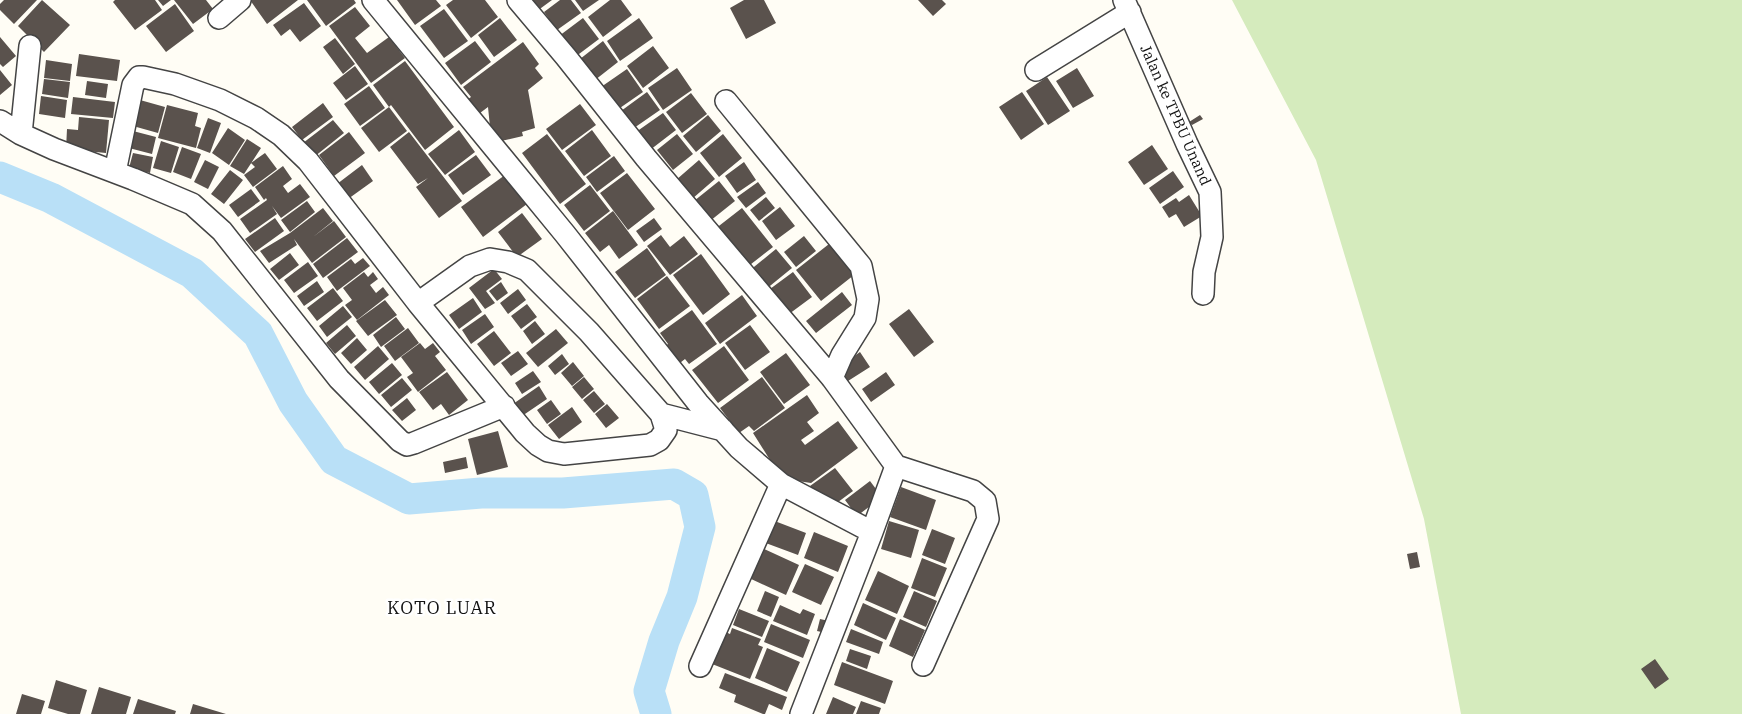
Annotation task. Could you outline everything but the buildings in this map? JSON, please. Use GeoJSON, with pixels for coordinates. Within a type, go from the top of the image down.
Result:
{"type":"FeatureCollection","features":[{"type":"Feature","properties":{"kind":"street"},"geometry":{"type":"LineString","coordinates":[[219,18],[240,0]]}},
{"type":"Feature","properties":{"kind":"street"},"geometry":{"type":"LineString","coordinates":[[373,0],[565,234],[698,403],[739,448],[781,484],[872,532]]}},
{"type":"Feature","properties":{"kind":"street"},"geometry":{"type":"LineString","coordinates":[[518,0],[646,158],[832,378],[896,466],[973,491],[985,502],[988,519],[922,665]]}},
{"type":"Feature","properties":{"kind":"street"},"geometry":{"type":"LineString","coordinates":[[1036,70],[1127,6]]}},
{"type":"Feature","properties":{"kind":"street","name":"Jalan ke TPBU Unand"},"geometry":{"type":"LineString","coordinates":[[1127,6],[1210,192],[1212,237],[1204,272],[1203,294]]}},
{"type":"Feature","properties":{"kind":"street"},"geometry":{"type":"LineString","coordinates":[[21,134],[30,46]]}},
{"type":"Feature","properties":{"kind":"street"},"geometry":{"type":"LineString","coordinates":[[115,172],[133,85],[139,77],[175,84],[220,100],[256,118],[281,135],[308,161],[418,303],[525,433],[538,445],[548,451],[564,454],[650,445],[659,440],[666,430],[661,414],[589,332],[527,270],[508,262],[490,260],[470,266],[418,303]]}},
{"type":"Feature","properties":{"kind":"street"},"geometry":{"type":"LineString","coordinates":[[726,101],[861,266],[868,299],[865,318],[842,356],[832,378]]}},
{"type":"Feature","properties":{"kind":"street"},"geometry":{"type":"LineString","coordinates":[[0,121],[21,134],[192,204],[222,231],[339,378],[400,441],[407,445],[504,406]]}},
{"type":"Feature","properties":{"kind":"street"},"geometry":{"type":"LineString","coordinates":[[661,414],[723,430]]}},
{"type":"Feature","properties":{"kind":"street"},"geometry":{"type":"LineString","coordinates":[[801,714],[896,466]]}},
{"type":"Feature","properties":{"kind":"street"},"geometry":{"type":"LineString","coordinates":[[700,666],[781,484]]}},
{"type":"Feature","properties":{"kind":"green space"},"geometry":{"type":"Polygon","coordinates":[[[1232,0],[1742,0],[1742,714],[1461,714],[1424,519],[1316,160],[1232,0]]]}},
{"type":"Feature","properties":{"kind":"waterway"},"geometry":{"type":"LineString","coordinates":[[0,177],[51,198],[192,273],[258,334],[293,402],[334,460],[409,499],[481,493],[563,493],[674,484],[693,495],[700,527],[682,597],[664,641],[649,691],[656,714]]}},
{"type":"Feature","properties":{"kind":"district","name":"KOTO LUAR"},"geometry":{"type":"Point","coordinates":[442,607]}}]}
